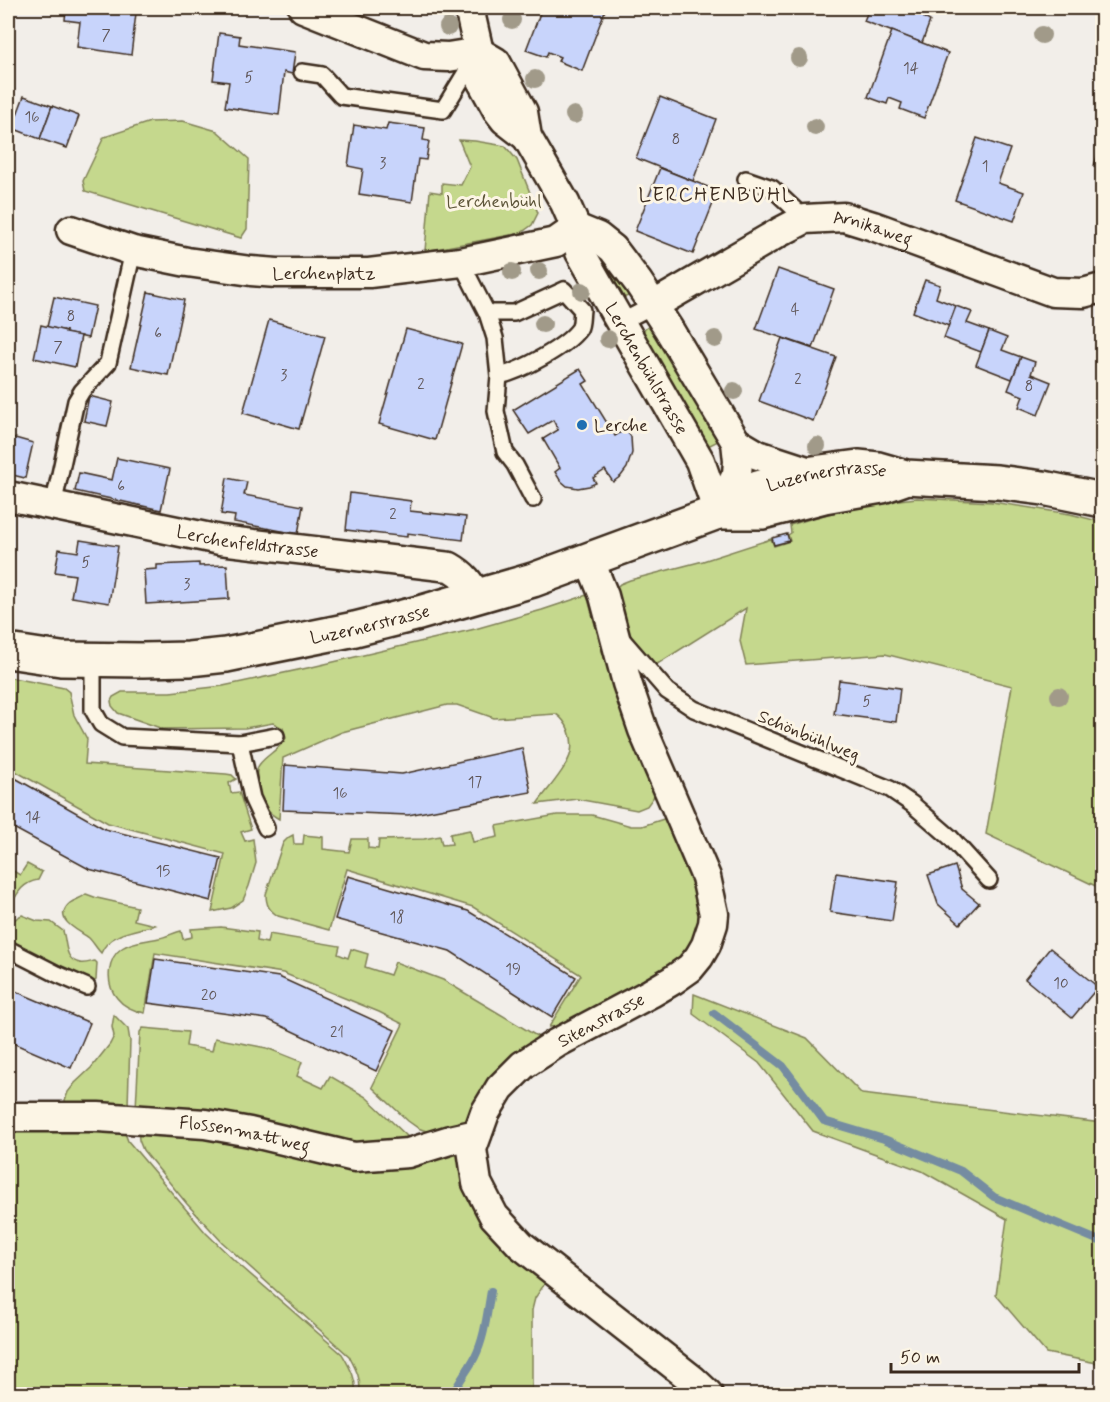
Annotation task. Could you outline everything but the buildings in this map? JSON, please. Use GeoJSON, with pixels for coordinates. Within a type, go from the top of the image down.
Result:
{"type":"FeatureCollection","features":[{"type":"Feature","properties":{"kind":"main road","name":"Luzernerstrasse"},"geometry":{"type":"LineString","coordinates":[[8,651],[61,659],[189,659],[226,655],[355,629],[419,614],[533,580],[718,512],[758,488],[813,473],[858,467],[878,469],[906,477],[997,482],[1043,488],[1102,500]]}},
{"type":"Feature","properties":{"kind":"main road","name":"Luzernerstrasse"},"geometry":{"type":"LineString","coordinates":[[718,512],[762,512],[824,496],[882,486],[906,477]]}},
{"type":"Feature","properties":{"kind":"street"},"geometry":{"type":"LineString","coordinates":[[303,8],[424,56],[448,57],[479,52],[469,8]]}},
{"type":"Feature","properties":{"kind":"street","name":"Lerchenbühlstrasse"},"geometry":{"type":"LineString","coordinates":[[479,52],[496,62],[523,112],[527,137],[565,203],[576,228],[580,252],[700,460],[718,512]]}},
{"type":"Feature","properties":{"kind":"street","name":"Arnikaweg"},"geometry":{"type":"LineString","coordinates":[[654,305],[805,219],[844,217],[1053,292],[1083,293],[1102,288]]}},
{"type":"Feature","properties":{"kind":"street","name":"Lerchenbühlstrasse"},"geometry":{"type":"LineString","coordinates":[[576,228],[598,237],[613,249],[638,282],[736,442]]}},
{"type":"Feature","properties":{"kind":"street","name":"Lerchenplatz"},"geometry":{"type":"LineString","coordinates":[[71,230],[133,251],[230,268],[278,273],[369,273],[461,262],[556,242],[576,228]]}},
{"type":"Feature","properties":{"kind":"street"},"geometry":{"type":"LineString","coordinates":[[736,442],[764,458],[813,473]]}},
{"type":"Feature","properties":{"kind":"street"},"geometry":{"type":"LineString","coordinates":[[718,512],[737,474],[736,442]]}},
{"type":"Feature","properties":{"kind":"street","name":"Lerchenfeldstrasse"},"geometry":{"type":"LineString","coordinates":[[8,496],[220,540],[450,567],[470,582],[477,596]]}},
{"type":"Feature","properties":{"kind":"street","name":"Sitenstrasse"},"geometry":{"type":"LineString","coordinates":[[590,559],[604,596],[627,683],[643,730],[706,878],[714,915],[710,935],[699,957],[690,968],[673,980],[557,1043],[523,1065],[500,1088],[485,1113],[472,1149],[477,1183],[494,1216],[521,1245],[684,1373],[708,1395]]}},
{"type":"Feature","properties":{"kind":"street","name":"Flossenmattweg"},"geometry":{"type":"LineString","coordinates":[[8,1117],[98,1117],[205,1124],[250,1132],[354,1157],[408,1153],[477,1134]]}},
{"type":"Feature","properties":{"kind":"lane"},"geometry":{"type":"LineString","coordinates":[[302,72],[322,75],[341,96],[443,110],[479,52]]}},
{"type":"Feature","properties":{"kind":"lane"},"geometry":{"type":"LineString","coordinates":[[746,179],[772,188],[805,219]]}},
{"type":"Feature","properties":{"kind":"lane"},"geometry":{"type":"LineString","coordinates":[[53,506],[76,401],[82,391],[108,363],[133,251]]}},
{"type":"Feature","properties":{"kind":"lane"},"geometry":{"type":"LineString","coordinates":[[461,262],[487,313],[495,338],[499,376],[496,411],[505,452],[515,465],[533,500]]}},
{"type":"Feature","properties":{"kind":"lane"},"geometry":{"type":"LineString","coordinates":[[487,313],[514,313],[564,290],[582,310],[580,327],[564,344],[527,365],[499,376]]}},
{"type":"Feature","properties":{"kind":"lane"},"geometry":{"type":"LineString","coordinates":[[621,322],[654,305]]}},
{"type":"Feature","properties":{"kind":"lane","name":"Schönbühlweg"},"geometry":{"type":"LineString","coordinates":[[613,632],[622,639],[667,691],[694,709],[890,789],[912,804],[950,837],[989,880]]}},
{"type":"Feature","properties":{"kind":"lane"},"geometry":{"type":"LineString","coordinates":[[93,659],[93,710],[101,724],[123,738],[240,743],[276,736]]}},
{"type":"Feature","properties":{"kind":"lane"},"geometry":{"type":"LineString","coordinates":[[240,743],[252,798],[266,828]]}},
{"type":"Feature","properties":{"kind":"lane"},"geometry":{"type":"LineString","coordinates":[[8,949],[87,987]]}},
{"type":"Feature","properties":{"kind":"green space"},"geometry":{"type":"Polygon","coordinates":[[[183,121],[217,131],[249,159],[247,229],[241,238],[85,191],[83,181],[104,137],[150,122],[183,121]]]}},
{"type":"Feature","properties":{"kind":"green space","name":"Lerchenbühl"},"geometry":{"type":"Polygon","coordinates":[[[459,140],[505,146],[517,160],[538,213],[532,225],[521,233],[425,251],[430,191],[442,193],[442,183],[461,185],[470,167],[459,140]]]}},
{"type":"Feature","properties":{"kind":"green space"},"geometry":{"type":"Polygon","coordinates":[[[592,245],[631,295],[616,298],[592,245]]]}},
{"type":"Feature","properties":{"kind":"green space"},"geometry":{"type":"Polygon","coordinates":[[[652,324],[720,440],[708,446],[641,337],[645,329],[652,324]]]}},
{"type":"Feature","properties":{"kind":"green space"},"geometry":{"type":"Polygon","coordinates":[[[917,498],[992,502],[1070,514],[1102,522],[1102,889],[986,834],[1012,686],[885,654],[746,665],[740,641],[746,608],[651,668],[628,638],[614,590],[620,584],[771,539],[774,546],[790,541],[788,535],[791,533],[790,525],[806,520],[868,505],[917,498]]]}},
{"type":"Feature","properties":{"kind":"green space"},"geometry":{"type":"Polygon","coordinates":[[[587,595],[603,654],[650,781],[657,792],[647,806],[637,810],[577,799],[537,804],[561,772],[571,752],[569,730],[556,714],[494,718],[457,705],[447,705],[342,732],[283,758],[279,819],[264,807],[259,792],[257,769],[286,738],[283,728],[273,723],[245,728],[163,729],[118,713],[112,706],[113,697],[122,692],[170,692],[223,686],[475,629],[587,595]]]}},
{"type":"Feature","properties":{"kind":"green space"},"geometry":{"type":"Polygon","coordinates":[[[8,677],[64,688],[69,692],[74,715],[87,739],[85,764],[232,775],[236,779],[229,783],[231,793],[239,792],[251,829],[241,832],[245,841],[253,839],[256,863],[243,900],[231,908],[212,912],[225,854],[108,823],[8,767],[8,677]]]}},
{"type":"Feature","properties":{"kind":"green space"},"geometry":{"type":"Polygon","coordinates":[[[557,815],[592,815],[631,826],[642,826],[673,816],[706,922],[674,972],[566,1026],[549,1027],[581,975],[473,907],[347,869],[329,930],[278,916],[267,904],[266,894],[283,843],[293,835],[294,844],[303,844],[304,835],[323,837],[323,849],[349,852],[352,839],[368,839],[368,848],[378,849],[379,840],[424,839],[440,836],[442,845],[452,844],[450,834],[470,830],[473,842],[498,837],[496,826],[557,815]]]}},
{"type":"Feature","properties":{"kind":"green space"},"geometry":{"type":"Polygon","coordinates":[[[27,864],[42,872],[38,880],[23,887],[8,910],[8,868],[20,875],[27,864]]]}},
{"type":"Feature","properties":{"kind":"green space"},"geometry":{"type":"Polygon","coordinates":[[[86,894],[137,907],[134,920],[155,925],[117,936],[105,946],[101,953],[89,938],[65,919],[65,909],[70,903],[86,894]]]}},
{"type":"Feature","properties":{"kind":"green space"},"geometry":{"type":"Polygon","coordinates":[[[22,915],[37,921],[51,922],[63,931],[71,958],[80,963],[95,961],[97,963],[96,980],[93,982],[53,967],[8,942],[8,925],[22,915]]]}},
{"type":"Feature","properties":{"kind":"green space"},"geometry":{"type":"Polygon","coordinates":[[[221,927],[258,932],[257,941],[267,943],[269,934],[340,946],[338,954],[348,958],[351,949],[368,954],[365,967],[390,975],[395,962],[443,980],[540,1038],[464,1127],[434,1134],[408,1121],[372,1087],[403,1024],[379,1012],[283,973],[155,953],[145,1013],[126,1006],[113,992],[109,972],[113,958],[122,948],[181,931],[183,939],[192,937],[191,929],[221,927]]]}},
{"type":"Feature","properties":{"kind":"green space"},"geometry":{"type":"Polygon","coordinates":[[[694,994],[807,1038],[862,1094],[1102,1123],[1102,1364],[1046,1353],[996,1295],[1007,1219],[922,1171],[813,1131],[759,1063],[693,1014],[694,994]]]}},
{"type":"Feature","properties":{"kind":"green space"},"geometry":{"type":"Polygon","coordinates":[[[114,1015],[128,1029],[130,1041],[128,1106],[66,1108],[65,1100],[68,1092],[110,1044],[114,1036],[112,1027],[114,1015]]]}},
{"type":"Feature","properties":{"kind":"green space"},"geometry":{"type":"Polygon","coordinates":[[[143,1028],[188,1032],[186,1046],[212,1051],[215,1038],[267,1048],[302,1062],[297,1076],[323,1088],[330,1076],[366,1097],[409,1138],[383,1149],[136,1108],[140,1032],[143,1028]]]}},
{"type":"Feature","properties":{"kind":"green space"},"geometry":{"type":"Polygon","coordinates":[[[8,1127],[123,1128],[128,1141],[206,1233],[342,1354],[354,1378],[355,1394],[8,1394],[8,1127]]]}},
{"type":"Feature","properties":{"kind":"green space"},"geometry":{"type":"Polygon","coordinates":[[[138,1128],[217,1135],[452,1148],[465,1157],[552,1273],[535,1298],[532,1310],[532,1394],[359,1394],[359,1379],[349,1356],[222,1242],[143,1150],[138,1128]]]}},
{"type":"Feature","properties":{"kind":"waterway"},"geometry":{"type":"LineString","coordinates":[[714,1013],[783,1066],[824,1121],[884,1139],[961,1171],[994,1197],[1102,1242]]}},
{"type":"Feature","properties":{"kind":"waterway"},"geometry":{"type":"LineString","coordinates":[[453,1394],[472,1362],[481,1341],[491,1291]]}},
{"type":"Feature","properties":{"kind":"place","name":"Lerche"},"geometry":{"type":"Point","coordinates":[582,425]}},
{"type":"Feature","properties":{"kind":"district","name":"LERCHENBÜHL"},"geometry":{"type":"Point","coordinates":[717,194]}}]}
